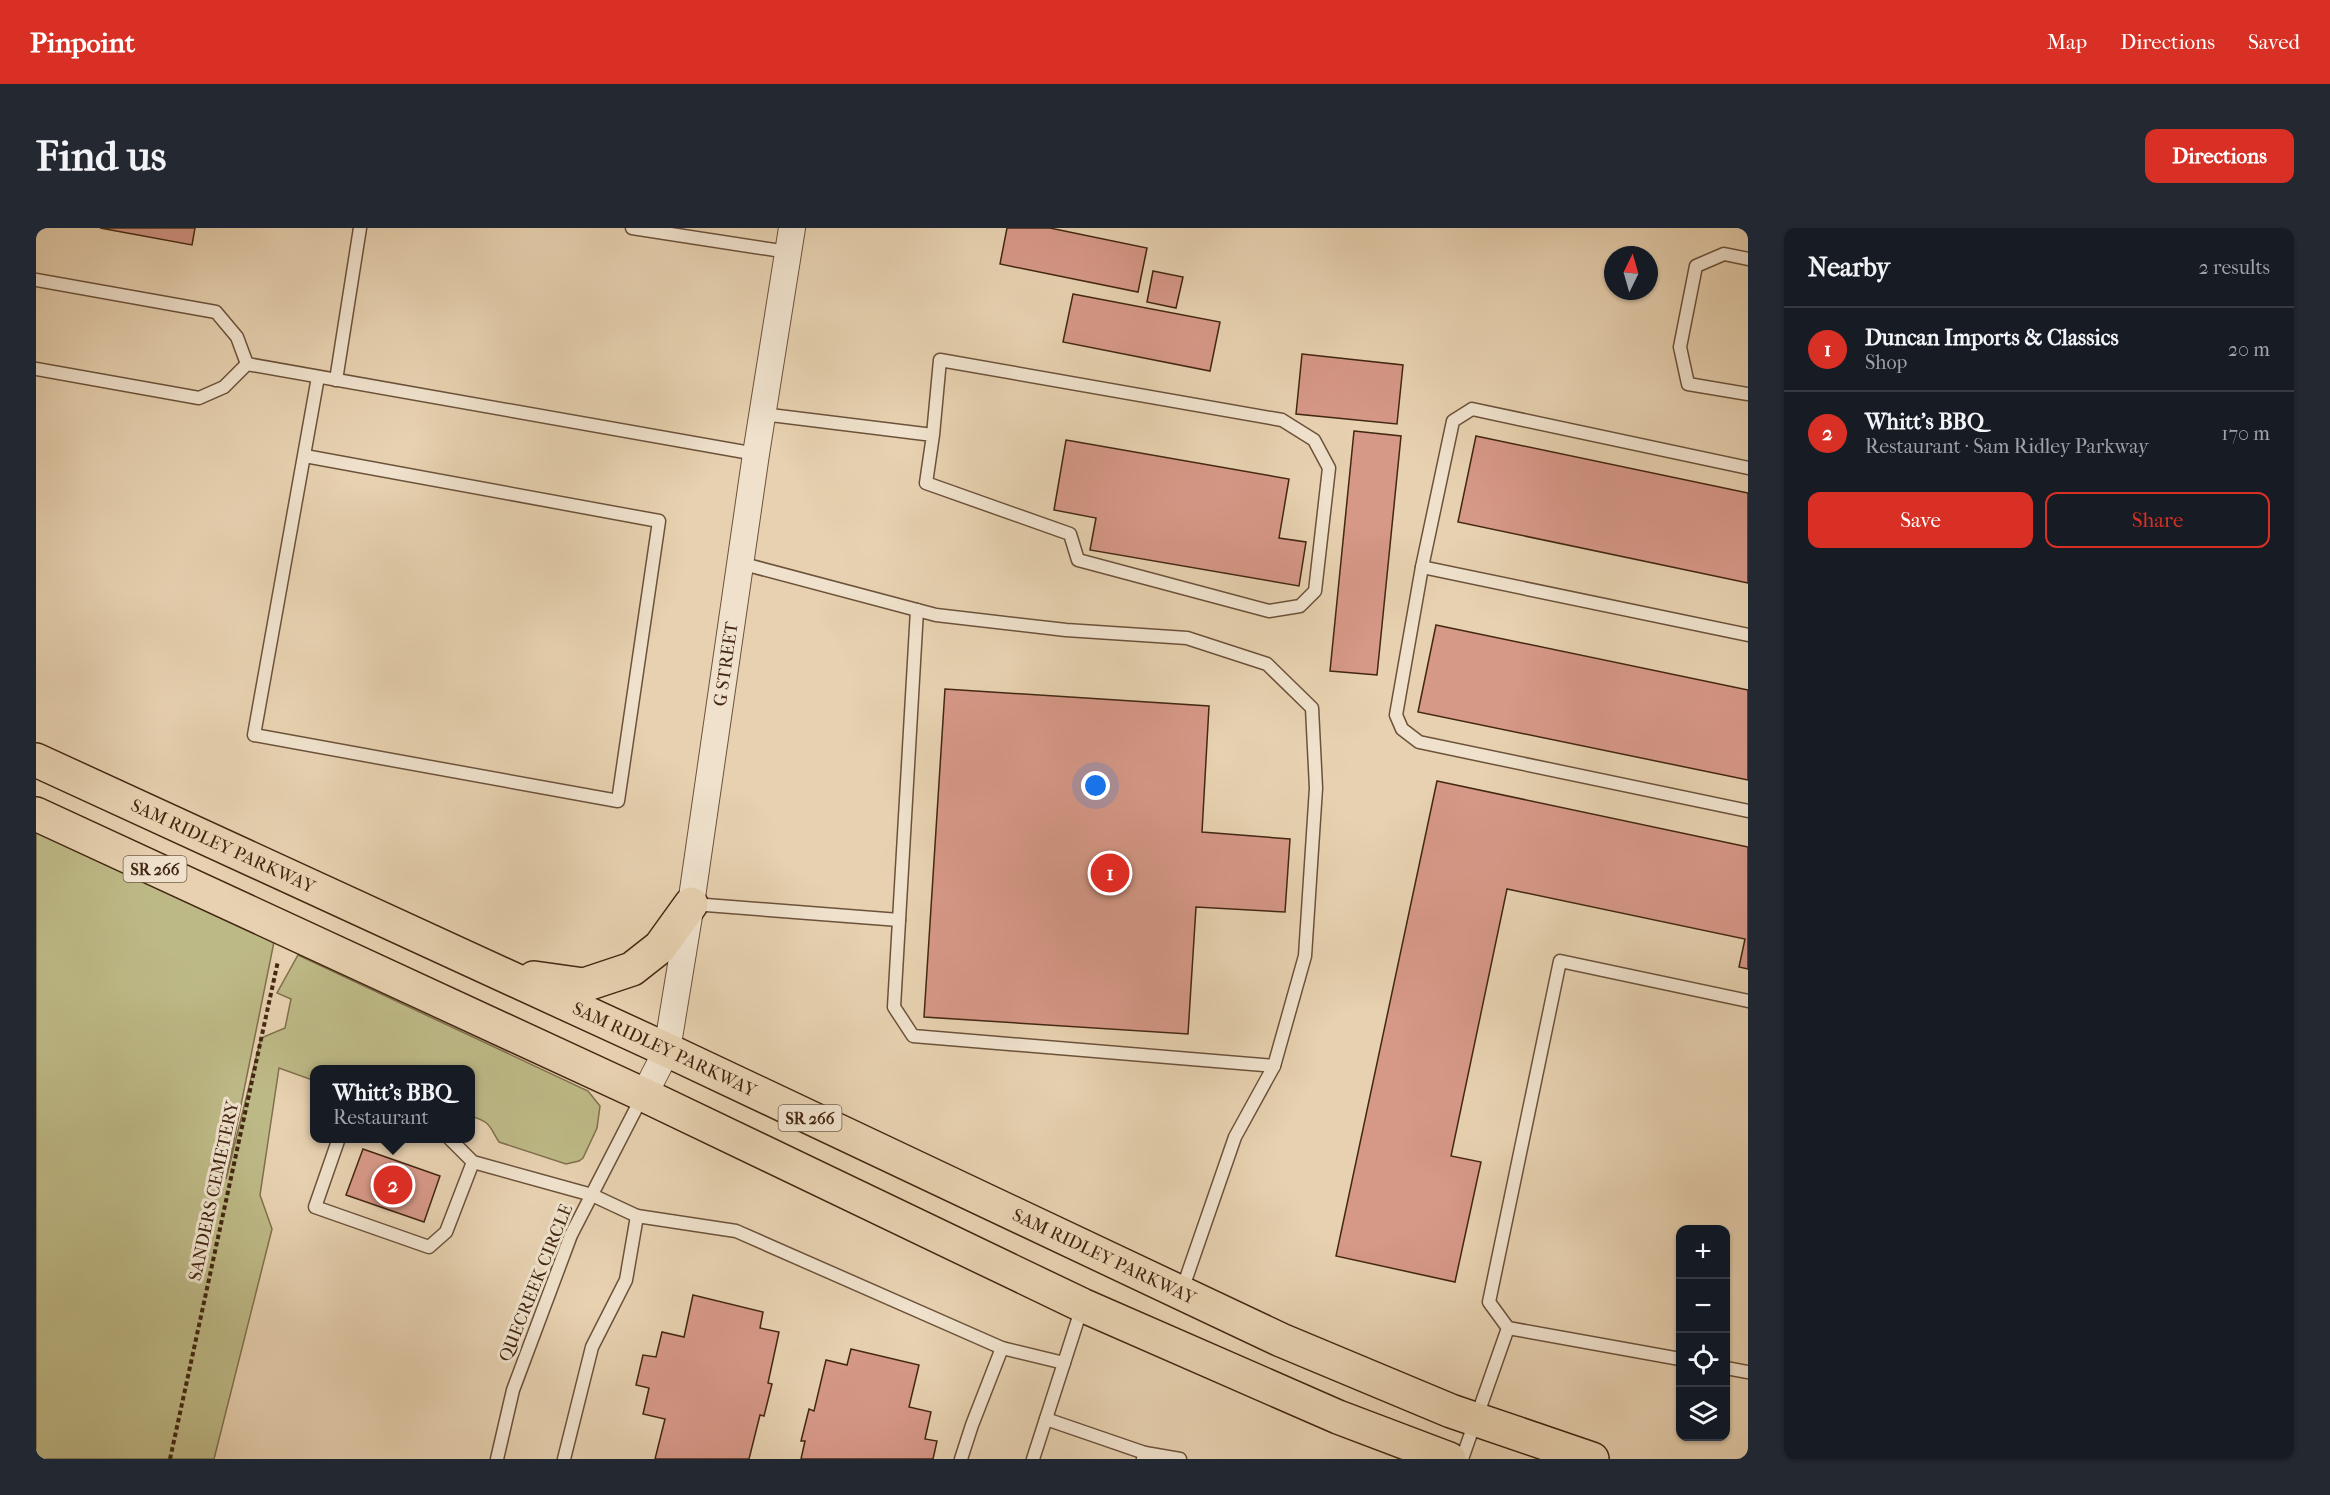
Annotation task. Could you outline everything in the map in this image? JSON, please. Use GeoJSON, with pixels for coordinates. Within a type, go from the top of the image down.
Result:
{"type":"FeatureCollection","features":[{"type":"Feature","properties":{"kind":"main road","name":"SAM RIDLEY PARKWAY"},"geometry":{"type":"LineString","coordinates":[[36,760],[667,1050],[1281,1340],[1477,1420],[1592,1459]]}},
{"type":"Feature","properties":{"kind":"main road","name":"SR 266"},"geometry":{"type":"LineString","coordinates":[[36,814],[644,1095],[1082,1305],[1433,1456]]}},
{"type":"Feature","properties":{"kind":"main road"},"geometry":{"type":"LineString","coordinates":[[502,974],[584,985],[632,969],[660,947],[692,904]]}},
{"type":"Feature","properties":{"kind":"street","name":"G STREET"},"geometry":{"type":"LineString","coordinates":[[644,1095],[667,1050],[692,904],[740,562],[790,240]]}},
{"type":"Feature","properties":{"kind":"lane"},"geometry":{"type":"LineString","coordinates":[[336,380],[360,228]]}},
{"type":"Feature","properties":{"kind":"lane"},"geometry":{"type":"LineString","coordinates":[[632,228],[790,240]]}},
{"type":"Feature","properties":{"kind":"lane"},"geometry":{"type":"LineString","coordinates":[[1748,259],[1724,254],[1696,266],[1680,347],[1688,384],[1748,394]]}},
{"type":"Feature","properties":{"kind":"lane"},"geometry":{"type":"LineString","coordinates":[[36,280],[216,312],[237,338],[247,364]]}},
{"type":"Feature","properties":{"kind":"lane"},"geometry":{"type":"LineString","coordinates":[[940,360],[1282,420],[1314,440],[1329,468],[1315,591],[1300,606],[1269,611],[1078,560],[1070,534],[926,483],[933,435],[940,360]]}},
{"type":"Feature","properties":{"kind":"lane"},"geometry":{"type":"LineString","coordinates":[[247,364],[756,454]]}},
{"type":"Feature","properties":{"kind":"lane"},"geometry":{"type":"LineString","coordinates":[[36,369],[199,398],[224,387],[247,364]]}},
{"type":"Feature","properties":{"kind":"lane"},"geometry":{"type":"LineString","coordinates":[[304,456],[659,521],[618,801],[255,735],[304,456],[318,377]]}},
{"type":"Feature","properties":{"kind":"lane"},"geometry":{"type":"LineString","coordinates":[[1748,468],[1472,409],[1453,421],[1422,567],[1396,715],[1402,729],[1419,742],[1748,811]]}},
{"type":"Feature","properties":{"kind":"lane"},"geometry":{"type":"LineString","coordinates":[[762,414],[933,435]]}},
{"type":"Feature","properties":{"kind":"lane"},"geometry":{"type":"LineString","coordinates":[[740,562],[936,615],[1066,630],[1186,638],[1267,664],[1312,708],[1316,788],[1305,956],[1274,1066],[1235,1137],[1181,1293]]}},
{"type":"Feature","properties":{"kind":"lane"},"geometry":{"type":"LineString","coordinates":[[1422,567],[1748,635]]}},
{"type":"Feature","properties":{"kind":"lane"},"geometry":{"type":"LineString","coordinates":[[917,609],[894,1007],[913,1036],[1274,1066]]}},
{"type":"Feature","properties":{"kind":"lane"},"geometry":{"type":"LineString","coordinates":[[692,904],[899,920]]}},
{"type":"Feature","properties":{"kind":"lane"},"geometry":{"type":"LineString","coordinates":[[1676,1358],[1508,1328],[1489,1302],[1560,961],[1748,1001]]}},
{"type":"Feature","properties":{"kind":"lane","name":"QUECREEK CIRCLE"},"geometry":{"type":"LineString","coordinates":[[497,1459],[513,1390],[571,1235],[644,1095]]}},
{"type":"Feature","properties":{"kind":"lane"},"geometry":{"type":"LineString","coordinates":[[337,1143],[315,1207],[429,1247],[446,1232],[473,1162]]}},
{"type":"Feature","properties":{"kind":"lane"},"geometry":{"type":"LineString","coordinates":[[453,1143],[473,1162],[592,1195],[637,1216],[736,1231],[1002,1348],[1064,1363]]}},
{"type":"Feature","properties":{"kind":"lane"},"geometry":{"type":"LineString","coordinates":[[564,1459],[592,1347],[626,1280],[637,1216]]}},
{"type":"Feature","properties":{"kind":"lane"},"geometry":{"type":"LineString","coordinates":[[1033,1459],[1082,1305]]}},
{"type":"Feature","properties":{"kind":"lane"},"geometry":{"type":"LineString","coordinates":[[1462,1459],[1508,1328]]}},
{"type":"Feature","properties":{"kind":"lane"},"geometry":{"type":"LineString","coordinates":[[962,1459],[972,1425],[1002,1348]]}},
{"type":"Feature","properties":{"kind":"lane"},"geometry":{"type":"LineString","coordinates":[[1730,1369],[1748,1372]]}},
{"type":"Feature","properties":{"kind":"lane"},"geometry":{"type":"LineString","coordinates":[[1046,1419],[1144,1456],[1180,1459]]}},
{"type":"Feature","properties":{"kind":"path","name":"SANDERS CEMETERY"},"geometry":{"type":"LineString","coordinates":[[170,1459],[285,929]]}},
{"type":"Feature","properties":{"kind":"shaded area"},"geometry":{"type":"Polygon","coordinates":[[[36,831],[275,937],[226,1179],[261,1038],[285,1028],[291,999],[277,993],[298,955],[588,1091],[600,1106],[597,1128],[583,1158],[566,1164],[499,1142],[491,1128],[475,1118],[475,1065],[310,1065],[310,1079],[279,1068],[260,1195],[272,1229],[214,1459],[36,1459],[36,831]]]}},
{"type":"Feature","properties":{"kind":"building"},"geometry":{"type":"Polygon","coordinates":[[[100,228],[195,228],[192,245],[100,228]]]}},
{"type":"Feature","properties":{"kind":"building"},"geometry":{"type":"Polygon","coordinates":[[[1007,228],[1050,228],[1147,248],[1138,292],[1000,264],[1007,228]]]}},
{"type":"Feature","properties":{"kind":"building"},"geometry":{"type":"Polygon","coordinates":[[[1153,271],[1183,277],[1176,308],[1147,302],[1153,271]]]}},
{"type":"Feature","properties":{"kind":"building"},"geometry":{"type":"Polygon","coordinates":[[[1073,294],[1220,322],[1210,371],[1063,342],[1073,294]]]}},
{"type":"Feature","properties":{"kind":"building"},"geometry":{"type":"Polygon","coordinates":[[[1302,354],[1403,365],[1397,424],[1296,414],[1302,354]]]}},
{"type":"Feature","properties":{"kind":"building"},"geometry":{"type":"Polygon","coordinates":[[[1354,431],[1401,436],[1377,675],[1330,671],[1354,431]]]}},
{"type":"Feature","properties":{"kind":"building"},"geometry":{"type":"Polygon","coordinates":[[[1476,436],[1748,493],[1748,583],[1458,522],[1476,436]]]}},
{"type":"Feature","properties":{"kind":"building"},"geometry":{"type":"Polygon","coordinates":[[[1066,440],[1289,479],[1279,538],[1306,542],[1299,586],[1090,550],[1096,518],[1054,510],[1066,440]]]}},
{"type":"Feature","properties":{"kind":"building"},"geometry":{"type":"Polygon","coordinates":[[[1436,625],[1748,690],[1748,780],[1418,712],[1436,625]]]}},
{"type":"Feature","properties":{"kind":"building"},"geometry":{"type":"Polygon","coordinates":[[[945,689],[1209,706],[1202,832],[1290,839],[1285,912],[1196,907],[1188,1034],[924,1017],[945,689]]]}},
{"type":"Feature","properties":{"kind":"building"},"geometry":{"type":"Polygon","coordinates":[[[1437,781],[1748,847],[1748,969],[1739,967],[1745,939],[1507,889],[1451,1156],[1481,1162],[1455,1282],[1336,1256],[1437,781]]]}},
{"type":"Feature","properties":{"kind":"building"},"geometry":{"type":"Polygon","coordinates":[[[363,1149],[440,1176],[424,1222],[346,1195],[363,1149]]]}},
{"type":"Feature","properties":{"kind":"building"},"geometry":{"type":"Polygon","coordinates":[[[693,1295],[763,1312],[760,1328],[779,1332],[768,1383],[772,1384],[764,1416],[760,1415],[749,1459],[655,1459],[665,1419],[643,1414],[649,1388],[636,1385],[643,1355],[656,1357],[662,1332],[684,1337],[693,1295]]]}},
{"type":"Feature","properties":{"kind":"building"},"geometry":{"type":"Polygon","coordinates":[[[851,1349],[919,1365],[909,1407],[931,1412],[925,1439],[937,1441],[933,1459],[801,1459],[805,1441],[801,1441],[809,1409],[814,1411],[826,1360],[847,1365],[851,1349]]]}},
{"type":"Feature","properties":{"kind":"place","name":"Duncan Imports & Classics"},"geometry":{"type":"Point","coordinates":[1110,873]}},
{"type":"Feature","properties":{"kind":"place","name":"Whitt's BBQ"},"geometry":{"type":"Point","coordinates":[393,1185]}}]}
